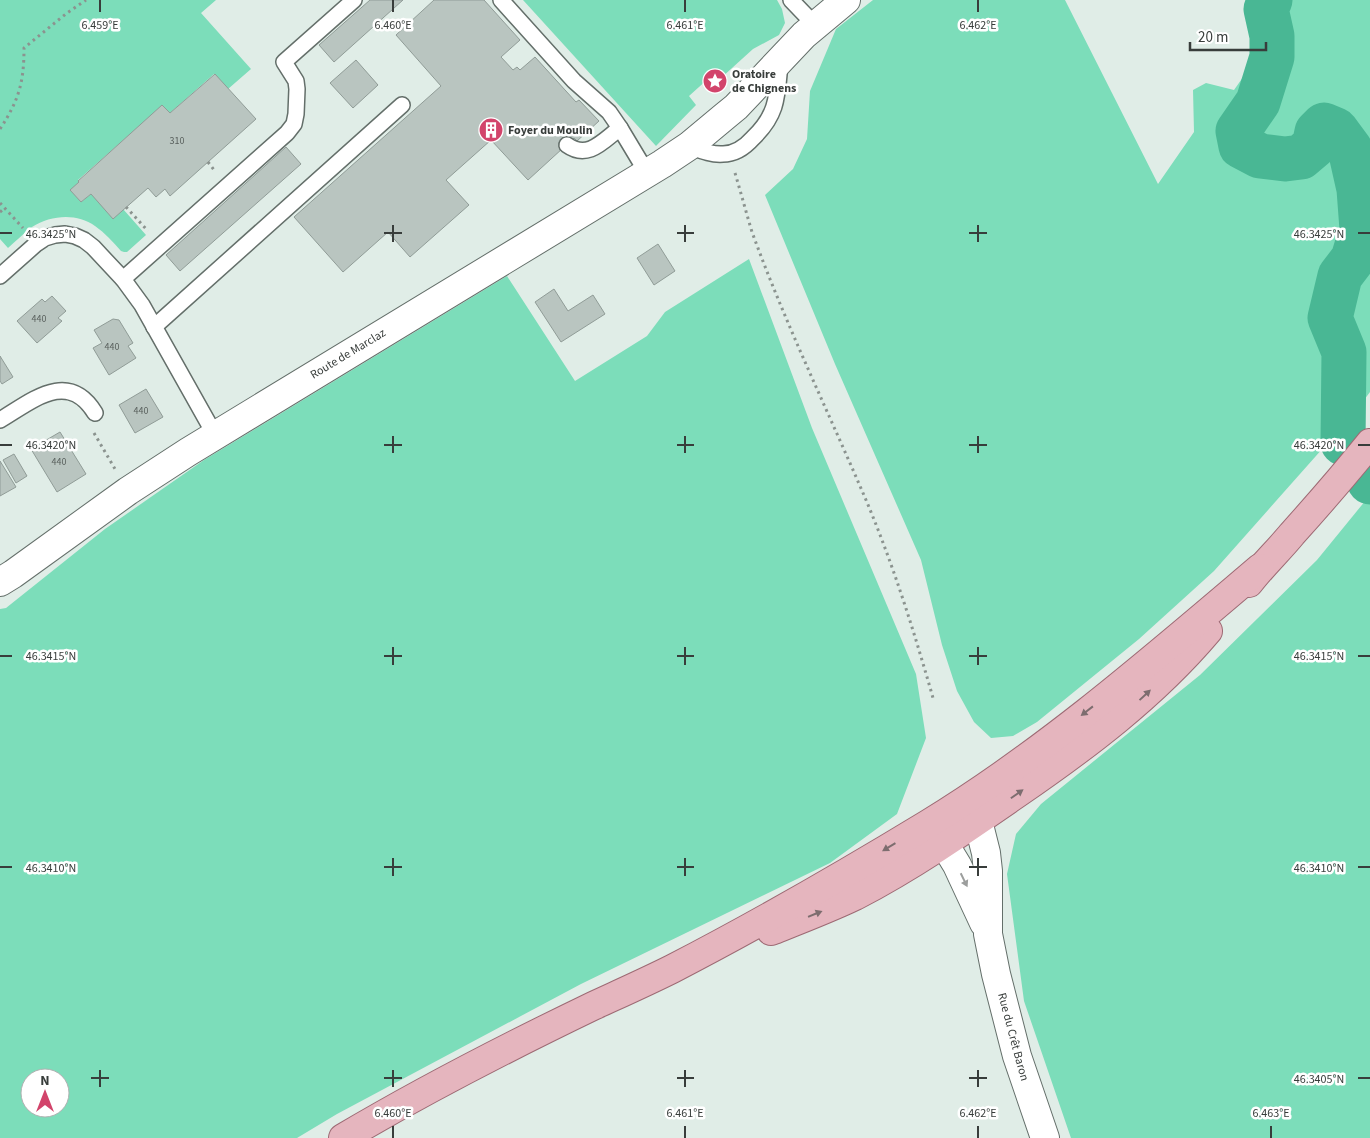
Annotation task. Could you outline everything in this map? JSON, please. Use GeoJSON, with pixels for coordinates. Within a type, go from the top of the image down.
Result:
{"type":"FeatureCollection","features":[{"type":"Feature","properties":{"kind":"main road"},"geometry":{"type":"LineString","coordinates":[[342,1138],[460,1073],[671,969],[845,873],[937,833],[970,811],[1056,736],[1260,568],[1325,497],[1370,443]]}},
{"type":"Feature","properties":{"kind":"street","name":"Route de Marclaz"},"geometry":{"type":"LineString","coordinates":[[0,582],[128,491],[216,434],[647,173],[696,141],[736,107],[780,59],[815,25],[846,0]]}},
{"type":"Feature","properties":{"kind":"street","name":"Rue du Crêt Baron"},"geometry":{"type":"LineString","coordinates":[[970,811],[983,837],[988,862],[988,934],[996,974],[1025,1083],[1045,1138]]}},
{"type":"Feature","properties":{"kind":"street","name":"Rue du Crêt Baron"},"geometry":{"type":"LineString","coordinates":[[937,833],[968,888],[988,934]]}},
{"type":"Feature","properties":{"kind":"lane"},"geometry":{"type":"LineString","coordinates":[[123,280],[287,133],[294,124],[297,89],[296,81],[284,62],[354,0]]}},
{"type":"Feature","properties":{"kind":"lane"},"geometry":{"type":"LineString","coordinates":[[501,0],[574,81],[609,112],[647,173]]}},
{"type":"Feature","properties":{"kind":"lane"},"geometry":{"type":"LineString","coordinates":[[791,0],[815,25]]}},
{"type":"Feature","properties":{"kind":"lane"},"geometry":{"type":"LineString","coordinates":[[696,141],[716,154],[729,154],[743,148],[763,129],[771,115],[777,98],[780,59]]}},
{"type":"Feature","properties":{"kind":"lane"},"geometry":{"type":"LineString","coordinates":[[154,327],[402,104]]}},
{"type":"Feature","properties":{"kind":"lane"},"geometry":{"type":"LineString","coordinates":[[567,145],[580,152],[587,151],[620,128]]}},
{"type":"Feature","properties":{"kind":"lane"},"geometry":{"type":"LineString","coordinates":[[0,276],[45,238],[65,234],[84,240],[92,246],[123,280],[142,305],[216,434]]}},
{"type":"Feature","properties":{"kind":"lane"},"geometry":{"type":"LineString","coordinates":[[0,420],[44,394],[61,390],[78,394],[96,412]]}},
{"type":"Feature","properties":{"kind":"path"},"geometry":{"type":"LineString","coordinates":[[0,129],[12,111],[20,91],[24,70],[24,48],[86,0]]}},
{"type":"Feature","properties":{"kind":"path"},"geometry":{"type":"LineString","coordinates":[[729,154],[758,248],[882,540],[934,698]]}},
{"type":"Feature","properties":{"kind":"path"},"geometry":{"type":"LineString","coordinates":[[0,203],[36,244]]}},
{"type":"Feature","properties":{"kind":"path"},"geometry":{"type":"LineString","coordinates":[[126,207],[161,246]]}},
{"type":"Feature","properties":{"kind":"path"},"geometry":{"type":"LineString","coordinates":[[0,212],[5,208]]}},
{"type":"Feature","properties":{"kind":"path"},"geometry":{"type":"LineString","coordinates":[[96,412],[86,418],[112,462]]}},
{"type":"Feature","properties":{"kind":"green space"},"geometry":{"type":"Polygon","coordinates":[[[0,0],[216,0],[201,13],[251,69],[228,89],[214,74],[170,113],[162,106],[78,180],[79,182],[71,190],[81,202],[91,194],[123,209],[146,235],[127,252],[121,251],[95,226],[72,217],[56,218],[39,223],[29,229],[8,248],[0,239],[0,0]]]}},
{"type":"Feature","properties":{"kind":"green space"},"geometry":{"type":"Polygon","coordinates":[[[523,0],[777,0],[782,9],[785,23],[779,35],[753,49],[721,78],[709,78],[689,96],[696,105],[656,146],[523,0]]]}},
{"type":"Feature","properties":{"kind":"green space"},"geometry":{"type":"Polygon","coordinates":[[[873,0],[1065,0],[1158,184],[1194,132],[1193,90],[1206,83],[1234,90],[1262,50],[1249,14],[1254,0],[1370,0],[1370,392],[1355,412],[1214,571],[1139,639],[1037,722],[1013,736],[991,738],[974,722],[957,691],[942,645],[921,560],[835,364],[765,195],[793,169],[807,139],[810,91],[836,29],[873,0]]]}},
{"type":"Feature","properties":{"kind":"green space"},"geometry":{"type":"Polygon","coordinates":[[[749,259],[812,428],[916,674],[926,738],[897,814],[830,863],[581,984],[337,1114],[297,1138],[0,1138],[0,609],[6,608],[105,529],[204,460],[507,276],[575,381],[647,336],[665,312],[749,259]]]}},
{"type":"Feature","properties":{"kind":"green space"},"geometry":{"type":"Polygon","coordinates":[[[1370,495],[1370,1138],[1071,1138],[1024,1001],[1007,874],[1016,834],[1041,804],[1200,675],[1317,560],[1370,495]]]}},
{"type":"Feature","properties":{"kind":"building"},"geometry":{"type":"Polygon","coordinates":[[[370,0],[403,0],[334,62],[319,45],[370,0]]]}},
{"type":"Feature","properties":{"kind":"building","name":"Foyer du Moulin"},"geometry":{"type":"Polygon","coordinates":[[[434,0],[484,0],[520,40],[501,57],[513,70],[517,67],[520,70],[535,57],[576,102],[579,100],[599,121],[577,141],[574,138],[528,180],[491,140],[446,180],[469,205],[410,257],[388,232],[343,272],[294,217],[441,86],[396,35],[434,0]]]}},
{"type":"Feature","properties":{"kind":"building"},"geometry":{"type":"Polygon","coordinates":[[[356,60],[378,85],[353,108],[330,83],[356,60]]]}},
{"type":"Feature","properties":{"kind":"building"},"geometry":{"type":"Polygon","coordinates":[[[215,74],[256,119],[170,196],[165,189],[156,197],[148,188],[113,219],[91,194],[81,202],[70,190],[162,105],[170,113],[215,74]]]}},
{"type":"Feature","properties":{"kind":"building"},"geometry":{"type":"Polygon","coordinates":[[[286,147],[301,164],[180,271],[166,255],[286,147]]]}},
{"type":"Feature","properties":{"kind":"building"},"geometry":{"type":"Polygon","coordinates":[[[658,244],[675,271],[654,285],[637,258],[658,244]]]}},
{"type":"Feature","properties":{"kind":"building"},"geometry":{"type":"Polygon","coordinates":[[[554,289],[568,311],[593,295],[605,314],[561,342],[535,302],[554,289]]]}},
{"type":"Feature","properties":{"kind":"building"},"geometry":{"type":"Polygon","coordinates":[[[52,296],[66,311],[58,318],[62,321],[37,343],[17,321],[42,299],[45,302],[52,296]]]}},
{"type":"Feature","properties":{"kind":"building"},"geometry":{"type":"Polygon","coordinates":[[[113,319],[119,320],[133,343],[128,346],[136,358],[109,375],[93,348],[102,343],[94,330],[113,319]]]}},
{"type":"Feature","properties":{"kind":"building"},"geometry":{"type":"Polygon","coordinates":[[[0,356],[13,377],[2,384],[0,381],[0,356]]]}},
{"type":"Feature","properties":{"kind":"building"},"geometry":{"type":"Polygon","coordinates":[[[146,389],[163,417],[135,433],[119,405],[146,389]]]}},
{"type":"Feature","properties":{"kind":"building"},"geometry":{"type":"Polygon","coordinates":[[[60,432],[86,474],[57,492],[31,449],[60,432]]]}},
{"type":"Feature","properties":{"kind":"building"},"geometry":{"type":"Polygon","coordinates":[[[14,454],[27,476],[16,483],[3,460],[14,454]]]}},
{"type":"Feature","properties":{"kind":"building"},"geometry":{"type":"Polygon","coordinates":[[[0,461],[16,487],[0,496],[0,461]]]}},
{"type":"Feature","properties":{"kind":"waterway"},"geometry":{"type":"LineString","coordinates":[[1270,0],[1266,9],[1272,36],[1272,57],[1258,102],[1238,131],[1241,146],[1260,156],[1285,159],[1301,157],[1314,146],[1317,132],[1324,125],[1336,130],[1350,149],[1359,189],[1362,229],[1353,259],[1340,276],[1330,318],[1344,352],[1343,443]]}},
{"type":"Feature","properties":{"kind":"place","name":"Oratoire de Chignens"},"geometry":{"type":"Point","coordinates":[715,81]}},
{"type":"Feature","properties":{"kind":"place","name":"Foyer du Moulin"},"geometry":{"type":"Point","coordinates":[491,130]}}]}
